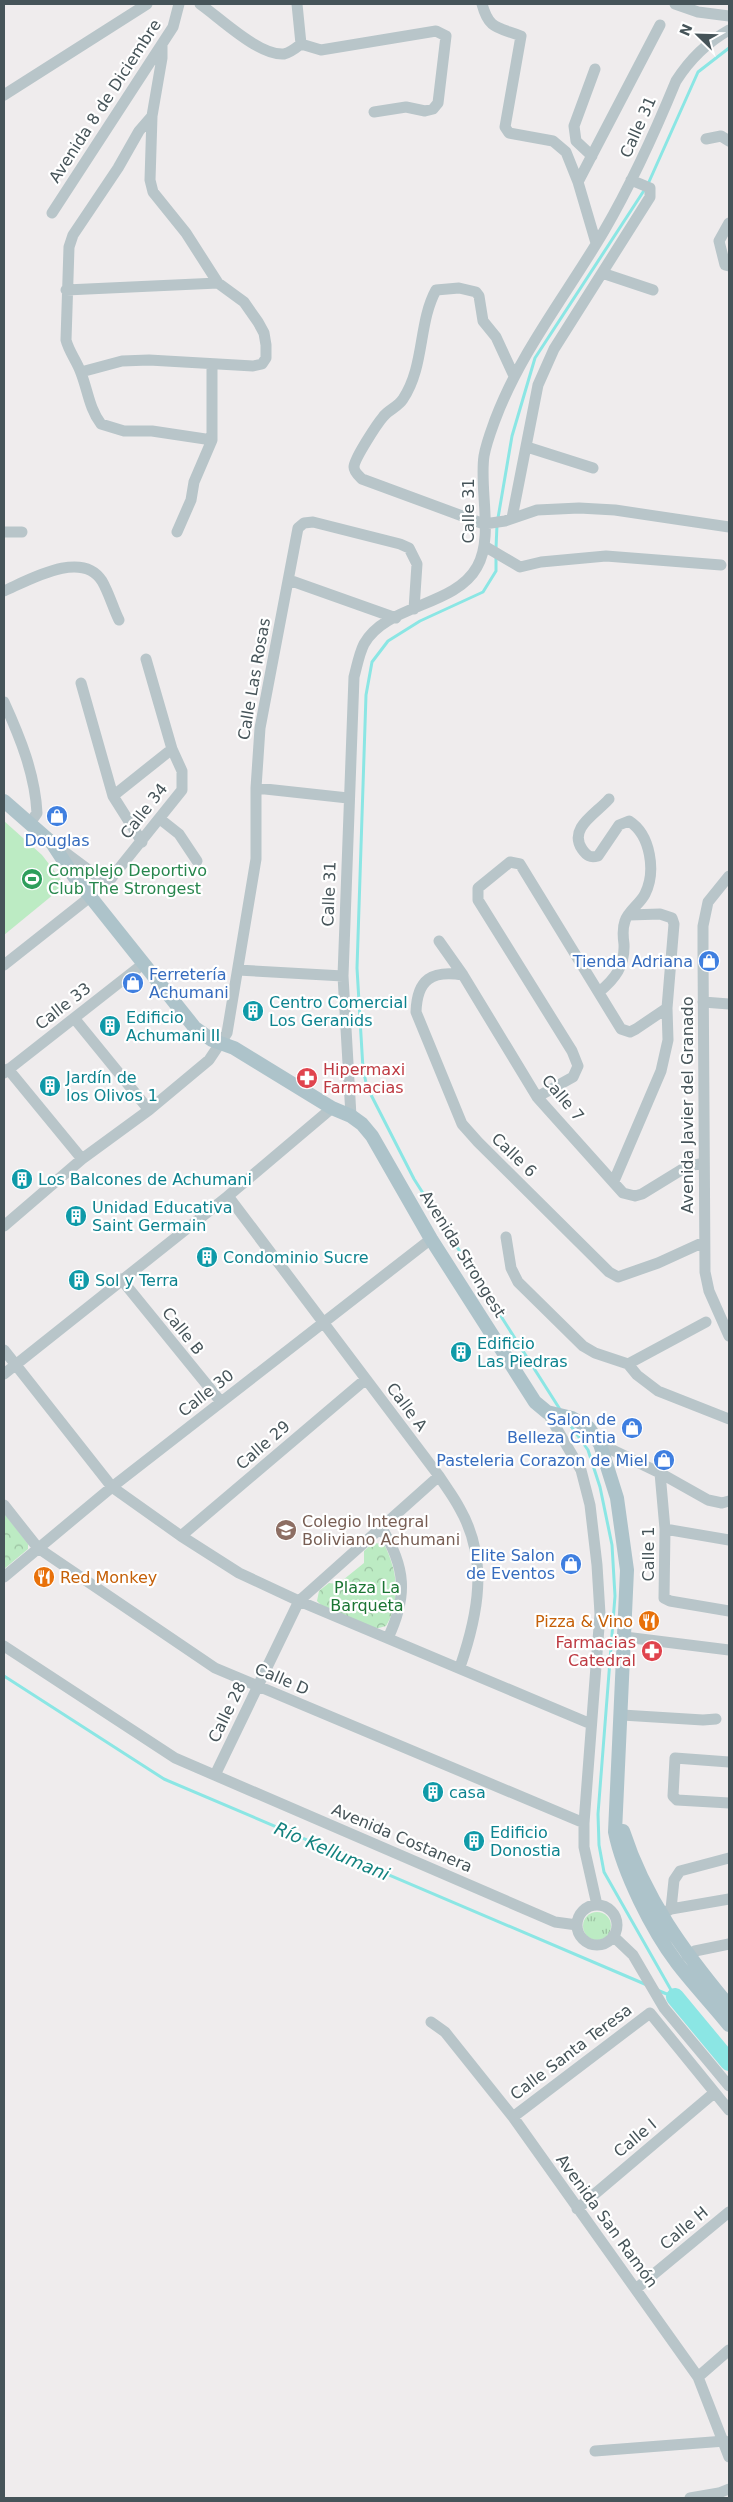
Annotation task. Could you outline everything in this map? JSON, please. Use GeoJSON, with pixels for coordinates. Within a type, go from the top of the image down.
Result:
{"type":"FeatureCollection","features":[{"type":"Feature","properties":{"kind":"main road","name":"Avenida Strongest"},"geometry":{"type":"LineString","coordinates":[[4,800],[52,843],[90,897],[194,1028],[222,1044],[234,1048],[332,1108],[351,1116],[362,1124],[372,1136],[431,1238],[536,1402],[551,1413]]}},
{"type":"Feature","properties":{"kind":"main road"},"geometry":{"type":"LineString","coordinates":[[551,1413],[572,1418],[588,1427],[600,1444],[611,1472],[622,1532],[627,1570],[617,1809],[629,1848],[682,1959],[729,2025]]}},
{"type":"Feature","properties":{"kind":"main road"},"geometry":{"type":"LineString","coordinates":[[682,1959],[729,2006]]}},
{"type":"Feature","properties":{"kind":"street"},"geometry":{"type":"LineString","coordinates":[[4,95],[147,4]]}},
{"type":"Feature","properties":{"kind":"street","name":"Avenida 8 de Diciembre"},"geometry":{"type":"LineString","coordinates":[[52,213],[172,28],[179,4]]}},
{"type":"Feature","properties":{"kind":"street"},"geometry":{"type":"LineString","coordinates":[[200,4],[258,46],[272,53],[286,54],[302,44],[321,50],[436,30],[446,36],[438,103],[433,110],[425,111],[406,107],[374,112]]}},
{"type":"Feature","properties":{"kind":"street"},"geometry":{"type":"LineString","coordinates":[[297,4],[302,44]]}},
{"type":"Feature","properties":{"kind":"street"},"geometry":{"type":"LineString","coordinates":[[482,4],[486,18],[492,26],[520,36],[505,127],[510,133],[552,141],[566,152],[578,182],[596,243]]}},
{"type":"Feature","properties":{"kind":"street"},"geometry":{"type":"LineString","coordinates":[[675,4],[729,16]]}},
{"type":"Feature","properties":{"kind":"street"},"geometry":{"type":"LineString","coordinates":[[578,182],[660,25]]}},
{"type":"Feature","properties":{"kind":"street","name":"Calle 31"},"geometry":{"type":"LineString","coordinates":[[351,1116],[343,976],[348,798],[354,676],[365,644],[377,629],[455,589],[471,578],[492,550],[487,524],[484,456],[495,420],[514,376],[596,243],[640,183],[676,81],[708,42],[729,30]]}},
{"type":"Feature","properties":{"kind":"street"},"geometry":{"type":"LineString","coordinates":[[81,372],[122,361],[253,366],[262,364],[266,358],[264,333],[258,322],[244,302],[218,283],[186,233],[153,192],[149,172],[152,116],[162,58],[162,44]]}},
{"type":"Feature","properties":{"kind":"street"},"geometry":{"type":"LineString","coordinates":[[592,156],[576,141],[574,126],[595,69]]}},
{"type":"Feature","properties":{"kind":"street"},"geometry":{"type":"LineString","coordinates":[[152,116],[139,131],[118,168],[73,235],[69,247],[66,290],[66,340],[70,355],[81,372],[90,406],[101,424],[124,431],[152,431],[212,440]]}},
{"type":"Feature","properties":{"kind":"street"},"geometry":{"type":"LineString","coordinates":[[706,139],[721,136],[729,141]]}},
{"type":"Feature","properties":{"kind":"street"},"geometry":{"type":"LineString","coordinates":[[509,519],[527,447],[538,385],[554,349],[650,198],[652,193],[640,183]]}},
{"type":"Feature","properties":{"kind":"street"},"geometry":{"type":"LineString","coordinates":[[729,222],[719,241],[725,265],[729,266]]}},
{"type":"Feature","properties":{"kind":"street"},"geometry":{"type":"LineString","coordinates":[[602,272],[653,290]]}},
{"type":"Feature","properties":{"kind":"street"},"geometry":{"type":"LineString","coordinates":[[66,290],[218,283]]}},
{"type":"Feature","properties":{"kind":"street"},"geometry":{"type":"LineString","coordinates":[[514,376],[496,338],[483,321],[479,296],[476,292],[459,288],[436,290],[429,309],[419,361],[406,394],[401,402],[383,416],[354,466],[356,473],[362,479],[487,524],[537,510],[579,508],[615,510],[729,527]]}},
{"type":"Feature","properties":{"kind":"street"},"geometry":{"type":"LineString","coordinates":[[177,532],[191,500],[194,482],[212,440],[212,364]]}},
{"type":"Feature","properties":{"kind":"street"},"geometry":{"type":"LineString","coordinates":[[527,447],[593,468]]}},
{"type":"Feature","properties":{"kind":"street","name":"Calle Las Rosas"},"geometry":{"type":"LineString","coordinates":[[222,1044],[227,1033],[256,859],[256,788],[260,728],[298,528],[304,523],[318,523],[410,548],[417,564],[414,609]]}},
{"type":"Feature","properties":{"kind":"street"},"geometry":{"type":"LineString","coordinates":[[4,532],[22,532]]}},
{"type":"Feature","properties":{"kind":"street"},"geometry":{"type":"LineString","coordinates":[[492,550],[520,568],[541,562],[606,556],[721,565]]}},
{"type":"Feature","properties":{"kind":"street"},"geometry":{"type":"LineString","coordinates":[[4,590],[62,567],[76,566],[85,568],[93,571],[102,581],[119,620]]}},
{"type":"Feature","properties":{"kind":"street"},"geometry":{"type":"LineString","coordinates":[[289,580],[396,618]]}},
{"type":"Feature","properties":{"kind":"street","name":"Calle 34"},"geometry":{"type":"LineString","coordinates":[[52,843],[102,880],[108,881],[142,842],[182,790],[184,781],[182,771],[172,749],[146,659]]}},
{"type":"Feature","properties":{"kind":"street"},"geometry":{"type":"LineString","coordinates":[[81,683],[113,796],[142,842]]}},
{"type":"Feature","properties":{"kind":"street"},"geometry":{"type":"LineString","coordinates":[[4,702],[21,742],[36,794],[37,813],[30,823]]}},
{"type":"Feature","properties":{"kind":"street"},"geometry":{"type":"LineString","coordinates":[[113,796],[172,749]]}},
{"type":"Feature","properties":{"kind":"street"},"geometry":{"type":"LineString","coordinates":[[256,788],[348,798]]}},
{"type":"Feature","properties":{"kind":"street"},"geometry":{"type":"LineString","coordinates":[[599,992],[611,982],[621,968],[624,952],[623,928],[629,915],[644,896],[649,882],[651,863],[640,833],[634,824],[629,821],[619,825],[598,856],[592,858],[586,855],[576,835],[579,828],[609,799]]}},
{"type":"Feature","properties":{"kind":"street"},"geometry":{"type":"LineString","coordinates":[[160,819],[179,834],[197,861]]}},
{"type":"Feature","properties":{"kind":"street"},"geometry":{"type":"LineString","coordinates":[[537,1097],[572,1077],[578,1066],[572,1051],[478,900],[478,888],[510,862],[520,864],[620,1029],[625,1031],[636,1029],[667,1008]]}},
{"type":"Feature","properties":{"kind":"street","name":"Avenida Javier del Granado"},"geometry":{"type":"LineString","coordinates":[[728,1329],[709,1291],[705,1272],[703,1002],[706,909],[708,902],[729,876]]}},
{"type":"Feature","properties":{"kind":"street"},"geometry":{"type":"LineString","coordinates":[[4,964],[90,897]]}},
{"type":"Feature","properties":{"kind":"street"},"geometry":{"type":"LineString","coordinates":[[614,1181],[661,1070],[668,1040],[667,1008],[674,924],[672,918],[660,914],[629,915]]}},
{"type":"Feature","properties":{"kind":"street","name":"Calle 7"},"geometry":{"type":"LineString","coordinates":[[439,942],[463,975],[537,1097],[623,1193],[635,1196],[655,1188],[686,1167],[703,1163]]}},
{"type":"Feature","properties":{"kind":"street","name":"Calle 33"},"geometry":{"type":"LineString","coordinates":[[6,1071],[143,964]]}},
{"type":"Feature","properties":{"kind":"street"},"geometry":{"type":"LineString","coordinates":[[238,970],[343,976]]}},
{"type":"Feature","properties":{"kind":"street","name":"Calle 6"},"geometry":{"type":"LineString","coordinates":[[463,975],[442,972],[432,976],[424,984],[419,994],[416,1012],[462,1124],[478,1142],[609,1272],[618,1277],[658,1263],[704,1242]]}},
{"type":"Feature","properties":{"kind":"street"},"geometry":{"type":"LineString","coordinates":[[703,1002],[729,1004]]}},
{"type":"Feature","properties":{"kind":"street"},"geometry":{"type":"LineString","coordinates":[[74,1018],[149,1110]]}},
{"type":"Feature","properties":{"kind":"street"},"geometry":{"type":"LineString","coordinates":[[4,1226],[82,1159],[149,1110],[209,1060],[222,1044]]}},
{"type":"Feature","properties":{"kind":"street"},"geometry":{"type":"LineString","coordinates":[[6,1071],[82,1159]]}},
{"type":"Feature","properties":{"kind":"street"},"geometry":{"type":"LineString","coordinates":[[4,1374],[121,1279],[228,1196],[332,1108]]}},
{"type":"Feature","properties":{"kind":"street","name":"Calle A"},"geometry":{"type":"LineString","coordinates":[[228,1196],[439,1476],[461,1510],[475,1548],[479,1588],[473,1627],[460,1667]]}},
{"type":"Feature","properties":{"kind":"street"},"geometry":{"type":"LineString","coordinates":[[506,1237],[511,1268],[518,1282],[583,1346],[595,1354],[628,1364],[637,1375],[658,1391],[729,1419]]}},
{"type":"Feature","properties":{"kind":"street","name":"Calle 30"},"geometry":{"type":"LineString","coordinates":[[4,1577],[112,1487],[431,1238]]}},
{"type":"Feature","properties":{"kind":"street","name":"Calle B"},"geometry":{"type":"LineString","coordinates":[[121,1279],[221,1402]]}},
{"type":"Feature","properties":{"kind":"street"},"geometry":{"type":"LineString","coordinates":[[628,1364],[706,1322]]}},
{"type":"Feature","properties":{"kind":"street"},"geometry":{"type":"LineString","coordinates":[[4,1350],[112,1487],[181,1536],[239,1573],[299,1601],[460,1667],[591,1724]]}},
{"type":"Feature","properties":{"kind":"street","name":"Calle 29"},"geometry":{"type":"LineString","coordinates":[[181,1536],[366,1378]]}},
{"type":"Feature","properties":{"kind":"street","name":"Avenida Strongest"},"geometry":{"type":"LineString","coordinates":[[551,1413],[581,1470],[590,1505],[600,1614],[584,1823],[584,1847],[597,1905]]}},
{"type":"Feature","properties":{"kind":"street"},"geometry":{"type":"LineString","coordinates":[[600,1444],[660,1473],[708,1500],[722,1503],[729,1501]]}},
{"type":"Feature","properties":{"kind":"street","name":"Calle 1"},"geometry":{"type":"LineString","coordinates":[[660,1473],[665,1529],[664,1598],[670,1601],[729,1611]]}},
{"type":"Feature","properties":{"kind":"street","name":"Calle 28"},"geometry":{"type":"LineString","coordinates":[[215,1775],[299,1601],[439,1476]]}},
{"type":"Feature","properties":{"kind":"street","name":"Calle D"},"geometry":{"type":"LineString","coordinates":[[4,1505],[38,1548],[215,1668],[584,1823]]}},
{"type":"Feature","properties":{"kind":"street"},"geometry":{"type":"LineString","coordinates":[[381,1527],[394,1547],[401,1570],[403,1594],[400,1609],[388,1638]]}},
{"type":"Feature","properties":{"kind":"street"},"geometry":{"type":"LineString","coordinates":[[665,1529],[729,1540]]}},
{"type":"Feature","properties":{"kind":"street"},"geometry":{"type":"LineString","coordinates":[[625,1637],[729,1650]]}},
{"type":"Feature","properties":{"kind":"street","name":"Avenida Costanera"},"geometry":{"type":"LineString","coordinates":[[4,1646],[164,1752],[555,1922],[577,1925]]}},
{"type":"Feature","properties":{"kind":"street"},"geometry":{"type":"LineString","coordinates":[[622,1715],[704,1720],[716,1719]]}},
{"type":"Feature","properties":{"kind":"street"},"geometry":{"type":"LineString","coordinates":[[729,1762],[675,1758],[673,1796],[677,1800],[729,1803]]}},
{"type":"Feature","properties":{"kind":"street"},"geometry":{"type":"LineString","coordinates":[[661,1915],[674,1880],[680,1871],[729,1858]]}},
{"type":"Feature","properties":{"kind":"street"},"geometry":{"type":"LineString","coordinates":[[661,1915],[729,1899]]}},
{"type":"Feature","properties":{"kind":"street"},"geometry":{"type":"LineString","coordinates":[[597,1905],[609,1909],[614,1914],[617,1926],[613,1936],[604,1943],[592,1944],[582,1937],[577,1925],[583,1911],[597,1905]]}},
{"type":"Feature","properties":{"kind":"street"},"geometry":{"type":"LineString","coordinates":[[613,1936],[633,1955],[664,2008],[729,2086]]}},
{"type":"Feature","properties":{"kind":"street"},"geometry":{"type":"LineString","coordinates":[[682,1959],[695,1951],[729,1944]]}},
{"type":"Feature","properties":{"kind":"street","name":"Calle Santa Teresa"},"geometry":{"type":"LineString","coordinates":[[513,2117],[650,2014],[714,2092]]}},
{"type":"Feature","properties":{"kind":"street","name":"Avenida San Ramón"},"geometry":{"type":"LineString","coordinates":[[431,2022],[445,2032],[513,2117],[577,2208],[637,2288],[698,2377],[725,2441],[729,2457]]}},
{"type":"Feature","properties":{"kind":"street"},"geometry":{"type":"LineString","coordinates":[[714,2092],[729,2110]]}},
{"type":"Feature","properties":{"kind":"street","name":"Calle I"},"geometry":{"type":"LineString","coordinates":[[577,2208],[714,2092]]}},
{"type":"Feature","properties":{"kind":"street","name":"Calle H"},"geometry":{"type":"LineString","coordinates":[[637,2288],[729,2212]]}},
{"type":"Feature","properties":{"kind":"street"},"geometry":{"type":"LineString","coordinates":[[698,2377],[729,2350]]}},
{"type":"Feature","properties":{"kind":"street"},"geometry":{"type":"LineString","coordinates":[[595,2451],[725,2441]]}},
{"type":"Feature","properties":{"kind":"street"},"geometry":{"type":"LineString","coordinates":[[690,2498],[720,2493],[729,2489]]}},
{"type":"Feature","properties":{"kind":"green space","name":"Complejo Deportivo Club The Strongest"},"geometry":{"type":"Polygon","coordinates":[[[4,821],[42,855],[65,885],[4,935],[4,821]]]}},
{"type":"Feature","properties":{"kind":"green space"},"geometry":{"type":"Polygon","coordinates":[[[4,1513],[28,1544],[28,1549],[4,1569],[4,1513]]]}},
{"type":"Feature","properties":{"kind":"green space","name":"Plaza La Barqueta"},"geometry":{"type":"Polygon","coordinates":[[[373,1543],[384,1544],[395,1574],[396,1585],[396,1595],[391,1616],[386,1626],[375,1629],[322,1606],[317,1601],[319,1591],[329,1583],[338,1584],[364,1563],[364,1551],[373,1543]]]}},
{"type":"Feature","properties":{"kind":"green space"},"geometry":{"type":"Polygon","coordinates":[[[597,1912],[607,1916],[611,1926],[607,1936],[597,1940],[587,1936],[583,1926],[587,1916],[597,1912]]]}},
{"type":"Feature","properties":{"kind":"waterway"},"geometry":{"type":"LineString","coordinates":[[648,184],[698,72],[729,48]]}},
{"type":"Feature","properties":{"kind":"waterway"},"geometry":{"type":"LineString","coordinates":[[498,518],[512,436],[535,358],[645,189]]}},
{"type":"Feature","properties":{"kind":"waterway"},"geometry":{"type":"LineString","coordinates":[[496,548],[497,525]]}},
{"type":"Feature","properties":{"kind":"waterway"},"geometry":{"type":"LineString","coordinates":[[496,557],[496,571],[483,592],[420,621],[388,641],[372,662],[366,695],[357,968],[363,1069],[367,1087],[414,1179],[561,1411]]}},
{"type":"Feature","properties":{"kind":"waterway"},"geometry":{"type":"LineString","coordinates":[[568,1422],[588,1450],[600,1487],[612,1545],[615,1596],[598,1814],[599,1845],[604,1872],[675,1997]]}},
{"type":"Feature","properties":{"kind":"waterway","name":"Río Kellumani"},"geometry":{"type":"LineString","coordinates":[[4,1676],[164,1779],[647,1985]]}},
{"type":"Feature","properties":{"kind":"waterway","name":"Río Kellumani"},"geometry":{"type":"LineString","coordinates":[[657,1990],[674,1997]]}},
{"type":"Feature","properties":{"kind":"waterway"},"geometry":{"type":"LineString","coordinates":[[675,1997],[729,2062]]}},
{"type":"Feature","properties":{"kind":"place","name":"Douglas"},"geometry":{"type":"Point","coordinates":[57,816]}},
{"type":"Feature","properties":{"kind":"place","name":"Complejo Deportivo Club The Strongest"},"geometry":{"type":"Point","coordinates":[32,879]}},
{"type":"Feature","properties":{"kind":"place","name":"Tienda Adriana"},"geometry":{"type":"Point","coordinates":[709,961]}},
{"type":"Feature","properties":{"kind":"place","name":"Ferretería Achumani"},"geometry":{"type":"Point","coordinates":[133,983]}},
{"type":"Feature","properties":{"kind":"place","name":"Centro Comercial Los Geranids"},"geometry":{"type":"Point","coordinates":[253,1011]}},
{"type":"Feature","properties":{"kind":"place","name":"Edificio Achumani II"},"geometry":{"type":"Point","coordinates":[110,1026]}},
{"type":"Feature","properties":{"kind":"place","name":"Hipermaxi Farmacias"},"geometry":{"type":"Point","coordinates":[307,1078]}},
{"type":"Feature","properties":{"kind":"place","name":"Jardín de los Olivos 1"},"geometry":{"type":"Point","coordinates":[50,1086]}},
{"type":"Feature","properties":{"kind":"place","name":"Los Balcones de Achumani"},"geometry":{"type":"Point","coordinates":[22,1179]}},
{"type":"Feature","properties":{"kind":"place","name":"Unidad Educativa Saint Germain"},"geometry":{"type":"Point","coordinates":[76,1216]}},
{"type":"Feature","properties":{"kind":"place","name":"Condominio Sucre"},"geometry":{"type":"Point","coordinates":[207,1257]}},
{"type":"Feature","properties":{"kind":"place","name":"Sol y Terra"},"geometry":{"type":"Point","coordinates":[79,1280]}},
{"type":"Feature","properties":{"kind":"place","name":"Edificio Las Piedras"},"geometry":{"type":"Point","coordinates":[461,1352]}},
{"type":"Feature","properties":{"kind":"place","name":"Salon de Belleza Cintia"},"geometry":{"type":"Point","coordinates":[632,1428]}},
{"type":"Feature","properties":{"kind":"place","name":"Pasteleria Corazon de Miel"},"geometry":{"type":"Point","coordinates":[664,1460]}},
{"type":"Feature","properties":{"kind":"place","name":"Colegio Integral Boliviano Achumani"},"geometry":{"type":"Point","coordinates":[286,1530]}},
{"type":"Feature","properties":{"kind":"place","name":"Elite Salon de Eventos"},"geometry":{"type":"Point","coordinates":[571,1564]}},
{"type":"Feature","properties":{"kind":"place","name":"Red Monkey"},"geometry":{"type":"Point","coordinates":[44,1577]}},
{"type":"Feature","properties":{"kind":"place","name":"Pizza & Vino"},"geometry":{"type":"Point","coordinates":[649,1621]}},
{"type":"Feature","properties":{"kind":"place","name":"Farmacias Catedral"},"geometry":{"type":"Point","coordinates":[652,1651]}},
{"type":"Feature","properties":{"kind":"place","name":"casa"},"geometry":{"type":"Point","coordinates":[433,1792]}},
{"type":"Feature","properties":{"kind":"place","name":"Edificio Donostia"},"geometry":{"type":"Point","coordinates":[474,1841]}}]}
